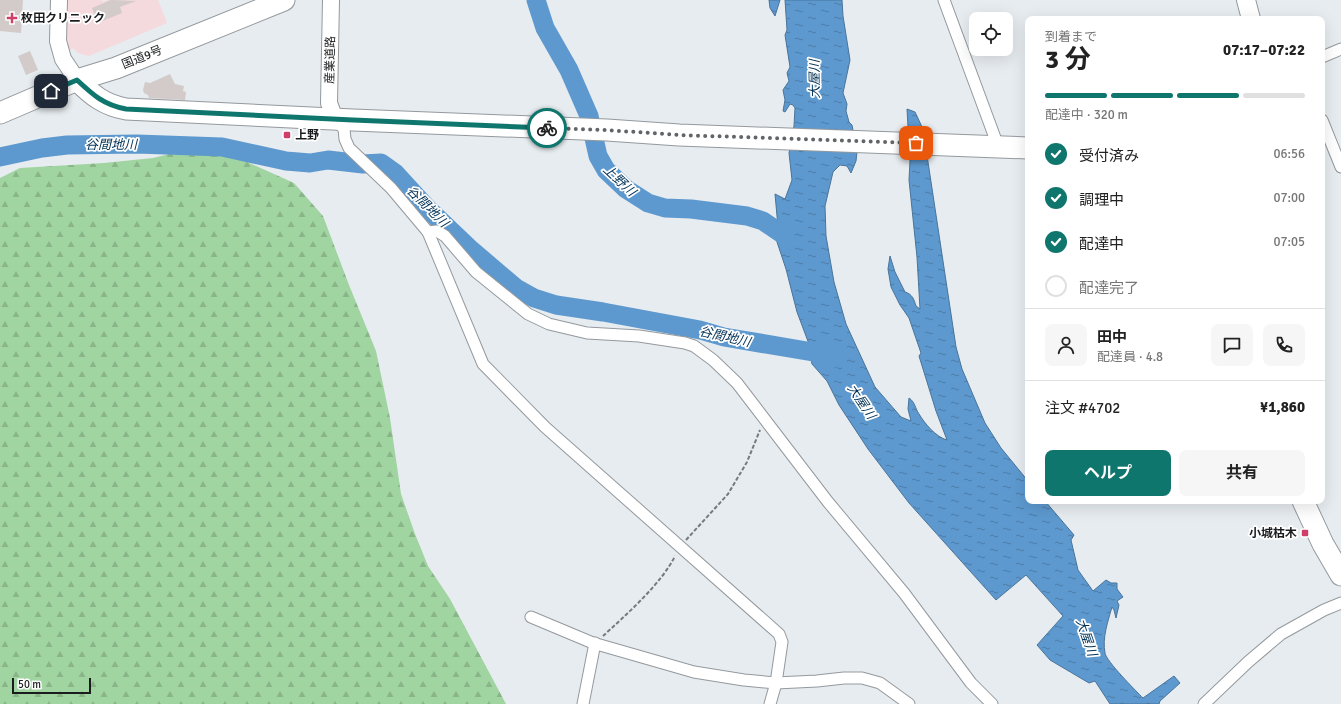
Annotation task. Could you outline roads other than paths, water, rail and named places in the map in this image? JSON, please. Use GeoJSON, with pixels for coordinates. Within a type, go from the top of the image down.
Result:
{"type":"FeatureCollection","features":[{"type":"Feature","properties":{"kind":"highway","name":"国道9号"},"geometry":{"type":"LineString","coordinates":[[0,113],[77,80],[116,68],[284,0]]}},
{"type":"Feature","properties":{"kind":"highway"},"geometry":{"type":"LineString","coordinates":[[77,80],[91,94],[112,106],[126,109],[606,130],[679,135],[1025,148]]}},
{"type":"Feature","properties":{"kind":"highway"},"geometry":{"type":"LineString","coordinates":[[1304,504],[1323,544],[1341,575]]}},
{"type":"Feature","properties":{"kind":"main road"},"geometry":{"type":"LineString","coordinates":[[1246,0],[1250,16]]}},
{"type":"Feature","properties":{"kind":"street"},"geometry":{"type":"LineString","coordinates":[[59,0],[58,41],[63,59],[77,80]]}},
{"type":"Feature","properties":{"kind":"street","name":"産業道路"},"geometry":{"type":"LineString","coordinates":[[331,0],[329,103],[335,119]]}},
{"type":"Feature","properties":{"kind":"street"},"geometry":{"type":"LineString","coordinates":[[944,0],[997,146]]}},
{"type":"Feature","properties":{"kind":"street"},"geometry":{"type":"LineString","coordinates":[[1325,56],[1341,49]]}},
{"type":"Feature","properties":{"kind":"street"},"geometry":{"type":"LineString","coordinates":[[335,119],[344,129],[348,148],[391,188],[428,232],[483,364],[545,427],[779,634],[782,642],[776,683],[770,704]]}},
{"type":"Feature","properties":{"kind":"street"},"geometry":{"type":"LineString","coordinates":[[1325,127],[1341,166]]}},
{"type":"Feature","properties":{"kind":"street"},"geometry":{"type":"LineString","coordinates":[[428,232],[436,231],[445,236],[476,272],[528,314],[542,320],[587,333],[639,336],[684,343],[694,346],[713,360],[737,383],[764,416],[828,502],[904,593],[971,683],[992,704]]}},
{"type":"Feature","properties":{"kind":"street"},"geometry":{"type":"LineString","coordinates":[[1204,704],[1248,662],[1281,634],[1324,610],[1341,603]]}},
{"type":"Feature","properties":{"kind":"street"},"geometry":{"type":"LineString","coordinates":[[531,617],[595,644],[694,672],[744,680],[776,683],[862,678],[880,683],[909,704]]}},
{"type":"Feature","properties":{"kind":"street"},"geometry":{"type":"LineString","coordinates":[[584,704],[595,644]]}},
{"type":"Feature","properties":{"kind":"water"},"geometry":{"type":"Polygon","coordinates":[[[769,0],[780,0],[775,16],[770,8],[769,0]]]}},
{"type":"Feature","properties":{"kind":"water","name":"大屋川"},"geometry":{"type":"Polygon","coordinates":[[[785,0],[842,0],[850,60],[843,93],[847,104],[846,111],[849,122],[852,125],[857,152],[856,161],[851,173],[847,166],[840,165],[833,172],[825,206],[826,236],[834,282],[846,324],[875,387],[901,417],[911,421],[908,409],[909,398],[913,401],[919,414],[928,426],[939,436],[947,440],[936,411],[919,356],[921,353],[909,318],[900,305],[891,287],[888,269],[890,256],[895,272],[905,292],[911,295],[916,306],[920,309],[917,257],[909,180],[910,161],[907,109],[915,112],[923,129],[956,347],[962,369],[985,423],[1001,448],[1025,477],[1025,504],[1048,504],[1074,535],[1071,540],[1078,570],[1093,591],[1106,580],[1111,583],[1117,583],[1117,589],[1123,597],[1117,601],[1119,605],[1116,618],[1112,607],[1104,641],[1105,653],[1110,662],[1143,698],[1174,676],[1180,683],[1160,701],[1159,704],[1110,704],[1095,681],[1089,683],[1050,660],[1037,645],[1063,616],[1026,575],[996,600],[909,503],[868,449],[839,405],[827,381],[812,364],[809,344],[797,312],[786,269],[775,236],[763,221],[778,227],[775,194],[785,199],[792,180],[789,153],[794,126],[795,108],[790,104],[785,112],[783,111],[785,100],[783,90],[789,81],[787,73],[790,67],[785,35],[787,30],[785,0]]]}},
{"type":"Feature","properties":{"kind":"waterway","name":"上野川"},"geometry":{"type":"LineString","coordinates":[[536,0],[545,28],[569,70],[589,116],[598,156],[606,170],[626,189],[648,203],[665,208],[691,209],[747,216],[763,221],[785,236]]}},
{"type":"Feature","properties":{"kind":"waterway","name":"谷間地川"},"geometry":{"type":"LineString","coordinates":[[0,157],[42,148],[67,145],[137,144],[222,147],[286,161],[310,163],[328,160],[363,164],[381,163],[395,173],[427,208],[469,248],[516,288],[534,298],[556,305],[700,330],[724,337],[813,352],[835,358]]}},
{"type":"Feature","properties":{"kind":"place","name":"枚田クリニック"},"geometry":{"type":"Point","coordinates":[12,18]}},
{"type":"Feature","properties":{"kind":"place","name":"上野"},"geometry":{"type":"Point","coordinates":[287,135]}},
{"type":"Feature","properties":{"kind":"place","name":"小城枯木"},"geometry":{"type":"Point","coordinates":[1305,533]}}]}
